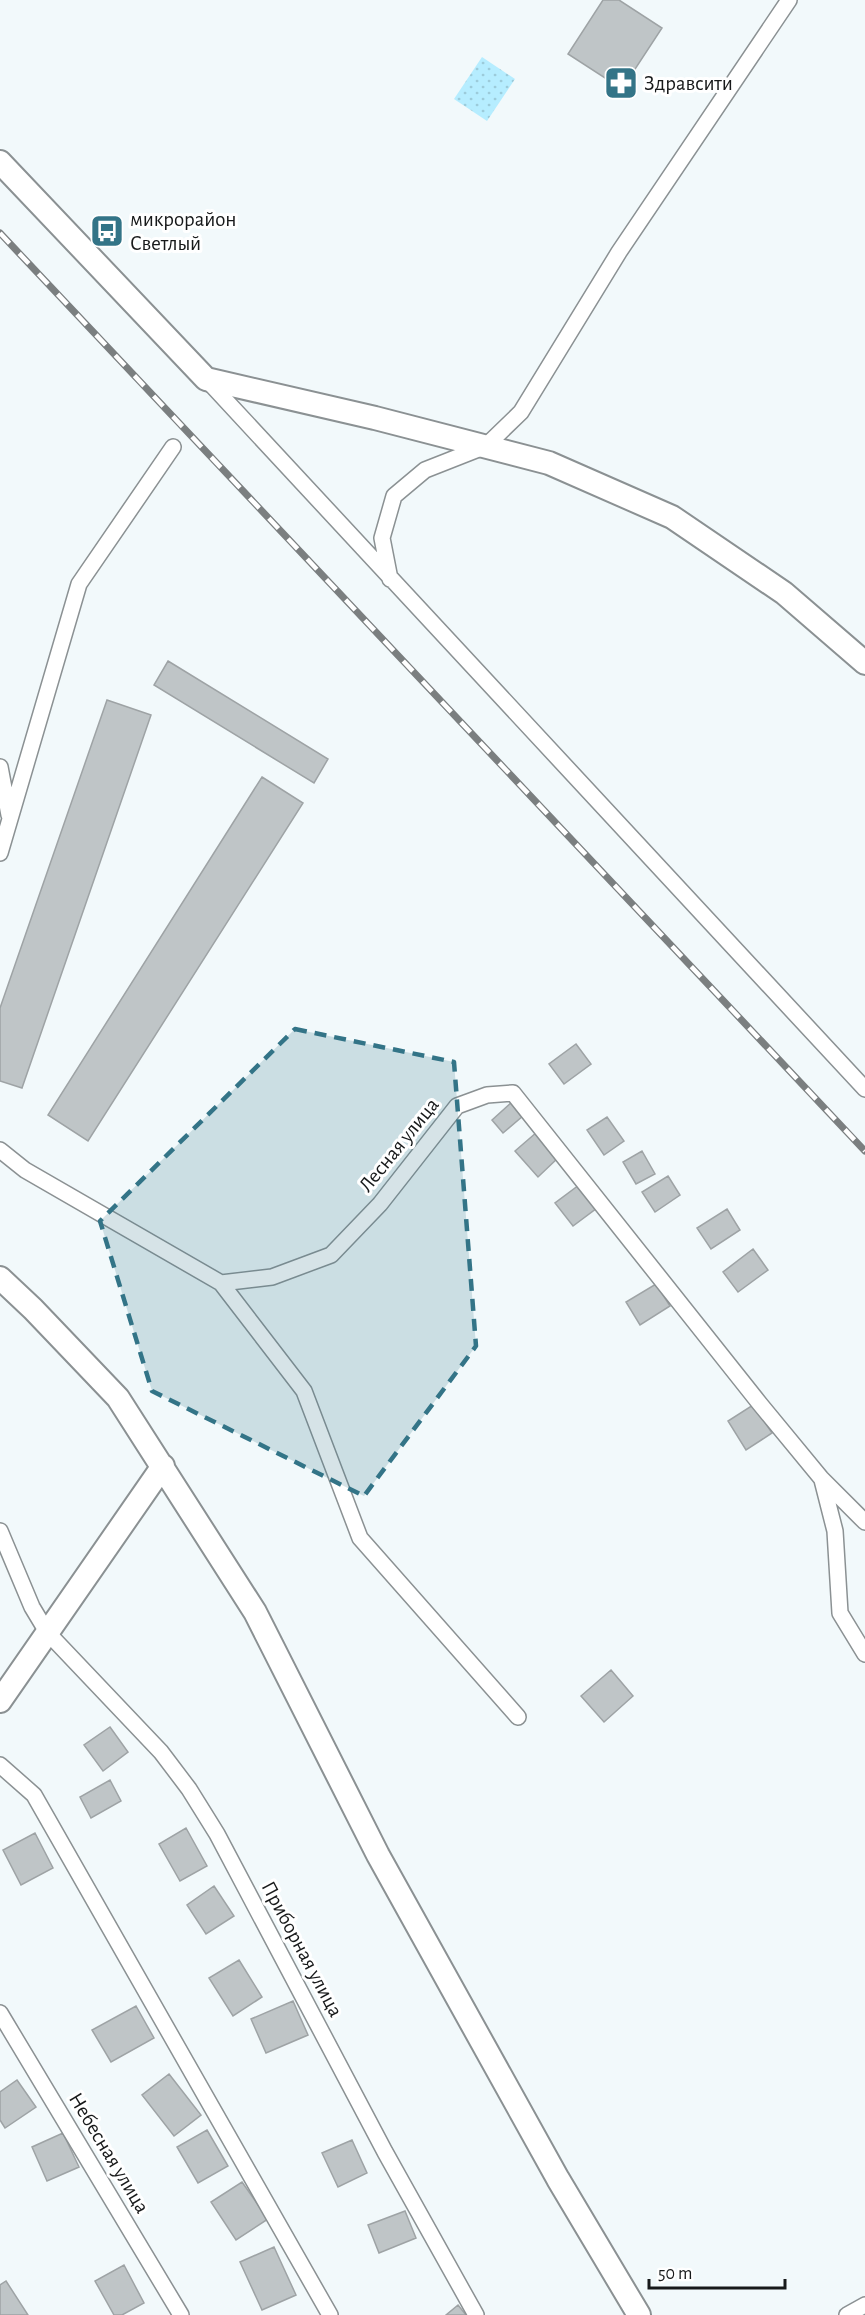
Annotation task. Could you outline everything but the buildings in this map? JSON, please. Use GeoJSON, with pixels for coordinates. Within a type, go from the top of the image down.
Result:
{"type":"FeatureCollection","features":[{"type":"Feature","properties":{"kind":"street"},"geometry":{"type":"LineString","coordinates":[[390,579],[382,538],[394,496],[425,470],[486,446],[521,412],[619,252],[789,0]]}},
{"type":"Feature","properties":{"kind":"street"},"geometry":{"type":"LineString","coordinates":[[0,162],[206,379],[865,1089]]}},
{"type":"Feature","properties":{"kind":"street"},"geometry":{"type":"LineString","coordinates":[[206,379],[364,415],[549,463],[672,517],[784,593],[865,663]]}},
{"type":"Feature","properties":{"kind":"street"},"geometry":{"type":"LineString","coordinates":[[0,853],[79,584],[173,447]]}},
{"type":"Feature","properties":{"kind":"street"},"geometry":{"type":"LineString","coordinates":[[0,767],[10,818]]}},
{"type":"Feature","properties":{"kind":"street","name":"Лесная улица"},"geometry":{"type":"LineString","coordinates":[[221,1283],[272,1277],[331,1255],[380,1204],[457,1106],[488,1095],[513,1093],[821,1478],[865,1522]]}},
{"type":"Feature","properties":{"kind":"street"},"geometry":{"type":"LineString","coordinates":[[0,1150],[25,1170],[221,1283],[303,1390],[360,1538],[518,1717]]}},
{"type":"Feature","properties":{"kind":"street"},"geometry":{"type":"LineString","coordinates":[[0,1278],[118,1398],[255,1612],[378,1855],[558,2179],[639,2315]]}},
{"type":"Feature","properties":{"kind":"street"},"geometry":{"type":"LineString","coordinates":[[0,1701],[163,1466]]}},
{"type":"Feature","properties":{"kind":"street"},"geometry":{"type":"LineString","coordinates":[[821,1478],[835,1531],[840,1612],[865,1654]]}},
{"type":"Feature","properties":{"kind":"street","name":"Приборная улица"},"geometry":{"type":"LineString","coordinates":[[0,1531],[32,1607],[47,1632],[161,1752],[206,1816],[385,2152],[476,2315]]}},
{"type":"Feature","properties":{"kind":"street"},"geometry":{"type":"LineString","coordinates":[[0,1765],[34,1795],[330,2315]]}},
{"type":"Feature","properties":{"kind":"street","name":"Небесная улица"},"geometry":{"type":"LineString","coordinates":[[0,2013],[181,2315]]}},
{"type":"Feature","properties":{"kind":"street"},"geometry":{"type":"LineString","coordinates":[[847,2315],[865,2305]]}},
{"type":"Feature","properties":{"kind":"highlighted area"},"geometry":{"type":"Polygon","coordinates":[[[295,1029],[454,1062],[476,1346],[364,1496],[152,1391],[100,1221],[295,1029]]]}},
{"type":"Feature","properties":{"kind":"shaded area"},"geometry":{"type":"Polygon","coordinates":[[[482,57],[515,79],[487,121],[454,99],[482,57]]]}},
{"type":"Feature","properties":{"kind":"railway"},"geometry":{"type":"LineString","coordinates":[[0,233],[865,1151]]}},
{"type":"Feature","properties":{"kind":"place","name":"Здравсити"},"geometry":{"type":"Point","coordinates":[621,83]}},
{"type":"Feature","properties":{"kind":"place","name":"микрорайон Светлый"},"geometry":{"type":"Point","coordinates":[107,231]}}]}
